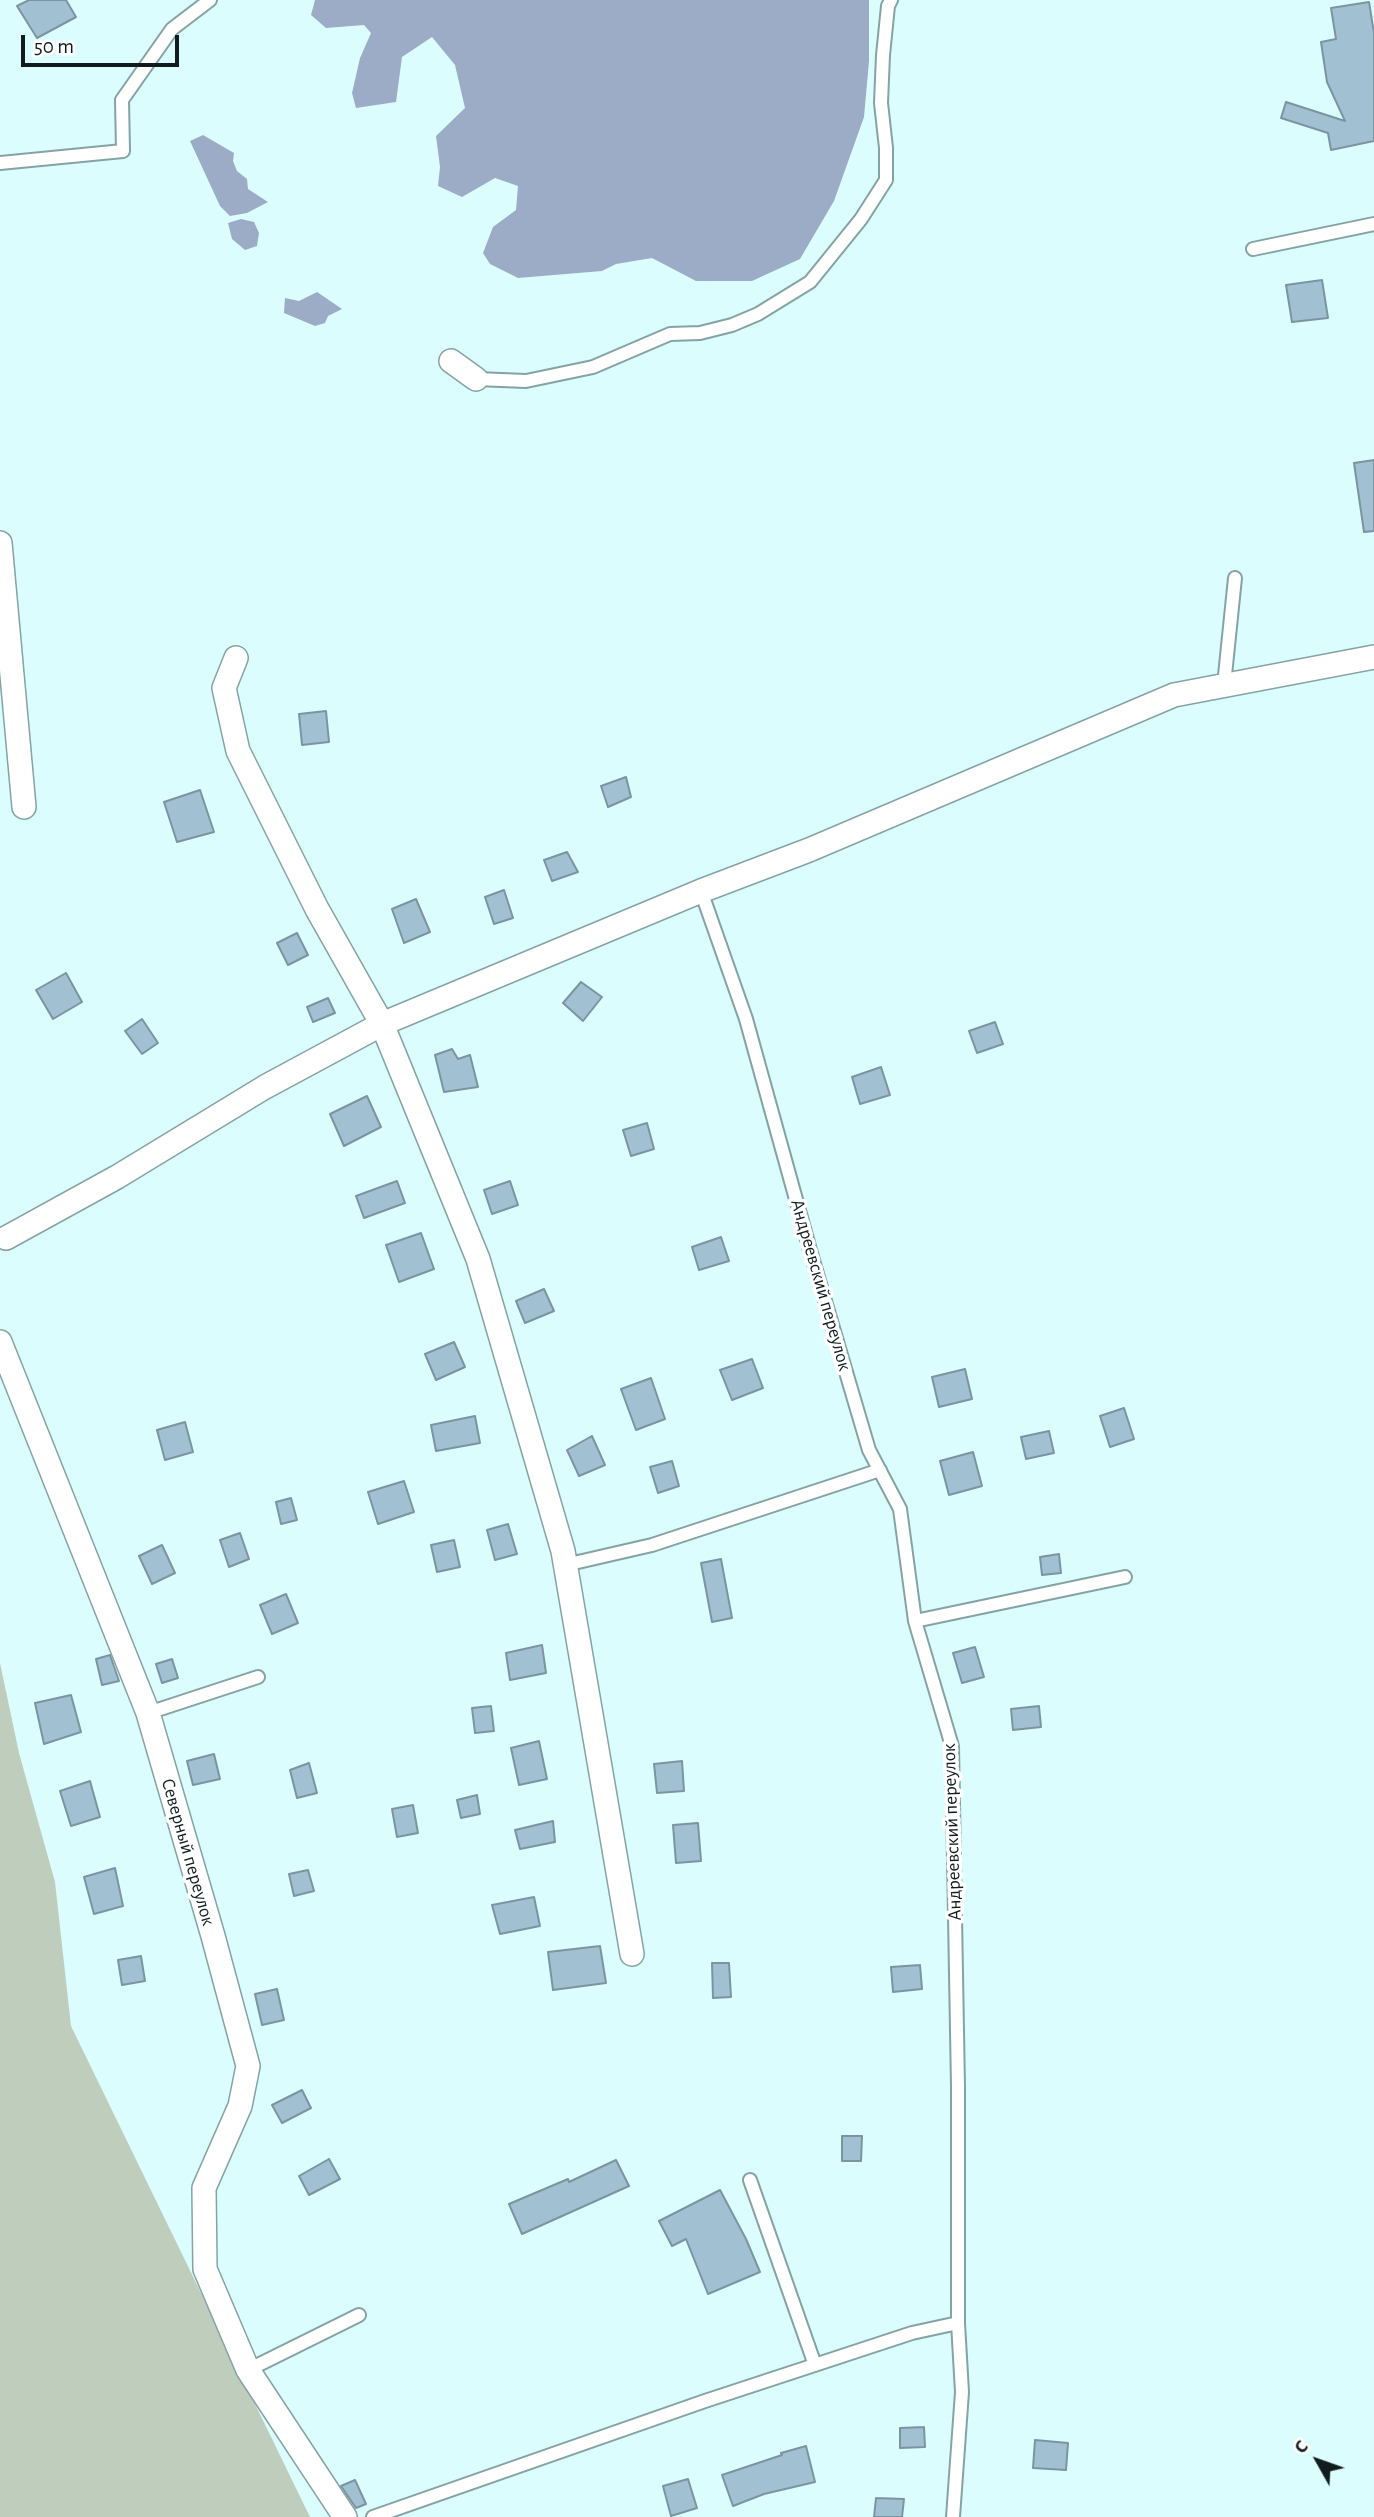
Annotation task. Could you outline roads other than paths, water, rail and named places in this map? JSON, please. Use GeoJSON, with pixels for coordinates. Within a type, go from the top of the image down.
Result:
{"type":"FeatureCollection","features":[{"type":"Feature","properties":{"kind":"street"},"geometry":{"type":"LineString","coordinates":[[451,361],[476,379]]}},
{"type":"Feature","properties":{"kind":"street"},"geometry":{"type":"LineString","coordinates":[[0,543],[7,696],[24,807]]}},
{"type":"Feature","properties":{"kind":"street"},"geometry":{"type":"LineString","coordinates":[[2,1239],[117,1177],[265,1087],[382,1024],[701,891],[809,850],[1174,695],[1374,657]]}},
{"type":"Feature","properties":{"kind":"street"},"geometry":{"type":"LineString","coordinates":[[236,658],[224,688],[238,751],[317,909],[382,1024],[478,1259],[563,1551],[632,1954]]}},
{"type":"Feature","properties":{"kind":"street","name":"Северный переулок"},"geometry":{"type":"LineString","coordinates":[[0,1342],[148,1713],[248,2066],[240,2106],[204,2188],[205,2269],[248,2371],[345,2517]]}},
{"type":"Feature","properties":{"kind":"lane"},"geometry":{"type":"LineString","coordinates":[[0,163],[123,151],[122,100],[172,29],[210,0]]}},
{"type":"Feature","properties":{"kind":"lane"},"geometry":{"type":"LineString","coordinates":[[476,379],[527,381],[593,367],[670,334],[700,333],[732,325],[758,314],[810,282],[861,219],[886,180],[881,103],[883,55],[888,6],[891,0]]}},
{"type":"Feature","properties":{"kind":"lane"},"geometry":{"type":"LineString","coordinates":[[1253,249],[1374,224]]}},
{"type":"Feature","properties":{"kind":"lane"},"geometry":{"type":"LineString","coordinates":[[1224,685],[1235,578]]}},
{"type":"Feature","properties":{"kind":"lane","name":"Андреевский переулок"},"geometry":{"type":"LineString","coordinates":[[701,891],[746,1019],[869,1450],[900,1509],[915,1621],[952,1746],[958,2087],[958,2323],[962,2392],[953,2517]]}},
{"type":"Feature","properties":{"kind":"lane"},"geometry":{"type":"LineString","coordinates":[[565,1565],[652,1545],[880,1470]]}},
{"type":"Feature","properties":{"kind":"lane"},"geometry":{"type":"LineString","coordinates":[[915,1621],[1125,1577]]}},
{"type":"Feature","properties":{"kind":"lane"},"geometry":{"type":"LineString","coordinates":[[148,1713],[258,1676]]}},
{"type":"Feature","properties":{"kind":"lane"},"geometry":{"type":"LineString","coordinates":[[750,2180],[815,2365]]}},
{"type":"Feature","properties":{"kind":"lane"},"geometry":{"type":"LineString","coordinates":[[248,2371],[359,2315]]}},
{"type":"Feature","properties":{"kind":"lane"},"geometry":{"type":"LineString","coordinates":[[373,2517],[815,2365],[912,2333],[958,2323]]}},
{"type":"Feature","properties":{"kind":"water"},"geometry":{"type":"Polygon","coordinates":[[[315,0],[869,0],[869,61],[864,117],[834,201],[800,259],[752,281],[696,281],[652,258],[616,264],[602,271],[518,278],[490,264],[483,253],[493,227],[516,210],[518,186],[495,178],[462,197],[438,186],[440,167],[436,136],[465,108],[455,65],[432,37],[402,57],[396,102],[356,108],[352,93],[360,58],[371,33],[364,25],[326,28],[311,15],[315,0]]]}},
{"type":"Feature","properties":{"kind":"water"},"geometry":{"type":"Polygon","coordinates":[[[203,135],[234,153],[233,161],[237,171],[247,179],[248,189],[268,202],[247,213],[230,216],[220,206],[190,141],[203,135]]]}},
{"type":"Feature","properties":{"kind":"water"},"geometry":{"type":"Polygon","coordinates":[[[241,219],[254,222],[259,233],[257,246],[245,250],[232,239],[228,223],[241,219]]]}},
{"type":"Feature","properties":{"kind":"water"},"geometry":{"type":"Polygon","coordinates":[[[317,292],[342,309],[328,316],[325,323],[315,326],[284,313],[285,298],[299,301],[317,292]]]}}]}
